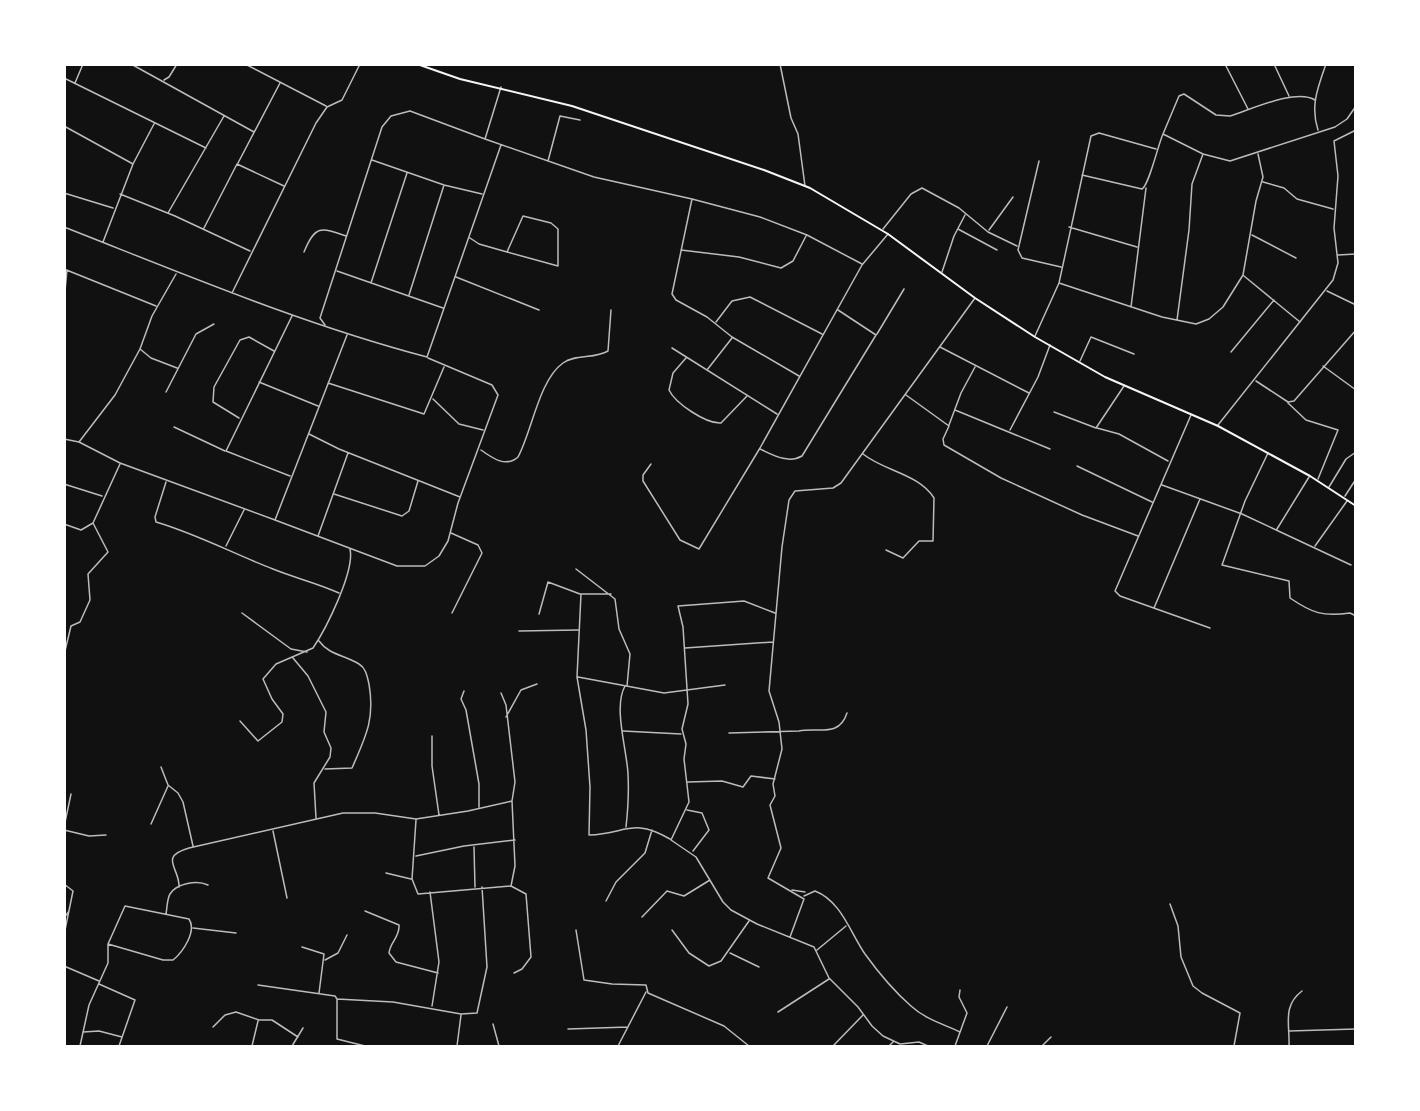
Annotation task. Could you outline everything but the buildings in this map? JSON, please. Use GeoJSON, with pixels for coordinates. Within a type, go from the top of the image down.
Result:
{"type":"FeatureCollection","features":[{"type":"Feature","properties":{"kind":"main road"},"geometry":{"type":"LineString","coordinates":[[417,64],[460,78],[572,106],[764,170],[805,186],[882,230],[975,298],[1035,337],[1124,386],[1218,426],[1310,476],[1356,506]]}},
{"type":"Feature","properties":{"kind":"street"},"geometry":{"type":"LineString","coordinates":[[75,83],[83,64]]}},
{"type":"Feature","properties":{"kind":"street"},"geometry":{"type":"LineString","coordinates":[[131,64],[254,132]]}},
{"type":"Feature","properties":{"kind":"street"},"geometry":{"type":"LineString","coordinates":[[163,80],[169,77],[177,64]]}},
{"type":"Feature","properties":{"kind":"street"},"geometry":{"type":"LineString","coordinates":[[245,64],[327,107]]}},
{"type":"Feature","properties":{"kind":"street"},"geometry":{"type":"LineString","coordinates":[[232,294],[250,252],[308,137],[327,107],[342,100],[360,64]]}},
{"type":"Feature","properties":{"kind":"street"},"geometry":{"type":"LineString","coordinates":[[780,64],[791,118],[798,134],[805,186]]}},
{"type":"Feature","properties":{"kind":"street"},"geometry":{"type":"LineString","coordinates":[[1225,64],[1248,110]]}},
{"type":"Feature","properties":{"kind":"street"},"geometry":{"type":"LineString","coordinates":[[1274,64],[1290,97]]}},
{"type":"Feature","properties":{"kind":"street"},"geometry":{"type":"LineString","coordinates":[[1318,131],[1313,116],[1315,95],[1326,64]]}},
{"type":"Feature","properties":{"kind":"street"},"geometry":{"type":"LineString","coordinates":[[169,77],[170,85]]}},
{"type":"Feature","properties":{"kind":"street"},"geometry":{"type":"LineString","coordinates":[[64,78],[154,123],[186,136],[206,148]]}},
{"type":"Feature","properties":{"kind":"street"},"geometry":{"type":"LineString","coordinates":[[204,229],[280,82]]}},
{"type":"Feature","properties":{"kind":"street"},"geometry":{"type":"LineString","coordinates":[[485,139],[501,87]]}},
{"type":"Feature","properties":{"kind":"street"},"geometry":{"type":"LineString","coordinates":[[1131,308],[1146,186],[1156,149],[1182,95],[1188,95],[1205,108],[1222,116],[1290,97],[1315,100]]}},
{"type":"Feature","properties":{"kind":"street"},"geometry":{"type":"LineString","coordinates":[[1311,98],[1315,95]]}},
{"type":"Feature","properties":{"kind":"street"},"geometry":{"type":"LineString","coordinates":[[1162,134],[1203,154],[1230,161],[1258,154],[1342,124],[1356,106]]}},
{"type":"Feature","properties":{"kind":"street"},"geometry":{"type":"LineString","coordinates":[[314,322],[321,318],[385,122],[391,116],[404,111],[594,177],[760,217],[807,235],[862,265]]}},
{"type":"Feature","properties":{"kind":"street"},"geometry":{"type":"LineString","coordinates":[[168,214],[224,115]]}},
{"type":"Feature","properties":{"kind":"street"},"geometry":{"type":"LineString","coordinates":[[548,161],[560,116],[580,120]]}},
{"type":"Feature","properties":{"kind":"street"},"geometry":{"type":"LineString","coordinates":[[103,243],[120,194],[154,123]]}},
{"type":"Feature","properties":{"kind":"street"},"geometry":{"type":"LineString","coordinates":[[64,126],[133,164]]}},
{"type":"Feature","properties":{"kind":"street"},"geometry":{"type":"LineString","coordinates":[[1218,426],[1326,291],[1335,273],[1337,255],[1335,209],[1338,176],[1334,141],[1356,130]]}},
{"type":"Feature","properties":{"kind":"street"},"geometry":{"type":"LineString","coordinates":[[1035,337],[1059,283],[1091,136],[1095,132],[1156,149]]}},
{"type":"Feature","properties":{"kind":"street"},"geometry":{"type":"LineString","coordinates":[[427,357],[501,145]]}},
{"type":"Feature","properties":{"kind":"street"},"geometry":{"type":"LineString","coordinates":[[1177,321],[1190,230],[1192,184],[1203,154]]}},
{"type":"Feature","properties":{"kind":"street"},"geometry":{"type":"LineString","coordinates":[[1059,283],[1177,321],[1196,324],[1209,319],[1223,307],[1243,275],[1256,201],[1263,182],[1258,154]]}},
{"type":"Feature","properties":{"kind":"street"},"geometry":{"type":"LineString","coordinates":[[371,160],[444,185],[483,195]]}},
{"type":"Feature","properties":{"kind":"street"},"geometry":{"type":"LineString","coordinates":[[1039,161],[1017,246],[1022,258],[1062,267]]}},
{"type":"Feature","properties":{"kind":"street"},"geometry":{"type":"LineString","coordinates":[[237,164],[284,186]]}},
{"type":"Feature","properties":{"kind":"street"},"geometry":{"type":"LineString","coordinates":[[371,283],[407,173]]}},
{"type":"Feature","properties":{"kind":"street"},"geometry":{"type":"LineString","coordinates":[[1082,175],[1142,189],[1146,186]]}},
{"type":"Feature","properties":{"kind":"street"},"geometry":{"type":"LineString","coordinates":[[1263,182],[1284,188],[1297,200],[1335,209]]}},
{"type":"Feature","properties":{"kind":"street"},"geometry":{"type":"LineString","coordinates":[[409,295],[444,185]]}},
{"type":"Feature","properties":{"kind":"street"},"geometry":{"type":"LineString","coordinates":[[882,230],[918,189],[932,192],[988,232],[1017,246]]}},
{"type":"Feature","properties":{"kind":"street"},"geometry":{"type":"LineString","coordinates":[[64,193],[114,209]]}},
{"type":"Feature","properties":{"kind":"street"},"geometry":{"type":"LineString","coordinates":[[120,194],[204,229],[250,252]]}},
{"type":"Feature","properties":{"kind":"street"},"geometry":{"type":"LineString","coordinates":[[988,232],[1013,197]]}},
{"type":"Feature","properties":{"kind":"street"},"geometry":{"type":"LineString","coordinates":[[692,199],[672,294],[676,300],[716,323],[732,337],[800,376]]}},
{"type":"Feature","properties":{"kind":"street"},"geometry":{"type":"LineString","coordinates":[[941,273],[957,229],[966,215]]}},
{"type":"Feature","properties":{"kind":"street"},"geometry":{"type":"LineString","coordinates":[[469,237],[479,244],[507,252],[558,266],[558,229],[551,223],[524,216],[507,252]]}},
{"type":"Feature","properties":{"kind":"street"},"geometry":{"type":"LineString","coordinates":[[64,227],[232,294],[325,326],[427,357],[496,388],[497,400],[460,498],[451,533],[439,556],[420,568],[396,566],[120,464],[78,442],[64,439]]}},
{"type":"Feature","properties":{"kind":"street"},"geometry":{"type":"LineString","coordinates":[[1070,227],[1138,247]]}},
{"type":"Feature","properties":{"kind":"street"},"geometry":{"type":"LineString","coordinates":[[304,252],[310,238],[319,230],[325,229],[347,236]]}},
{"type":"Feature","properties":{"kind":"street"},"geometry":{"type":"LineString","coordinates":[[957,229],[997,250]]}},
{"type":"Feature","properties":{"kind":"street"},"geometry":{"type":"LineString","coordinates":[[651,464],[643,475],[643,481],[680,540],[699,549],[760,448],[862,265],[888,234]]}},
{"type":"Feature","properties":{"kind":"street"},"geometry":{"type":"LineString","coordinates":[[1251,234],[1296,258]]}},
{"type":"Feature","properties":{"kind":"street"},"geometry":{"type":"LineString","coordinates":[[681,250],[739,257],[782,268],[793,261],[807,235]]}},
{"type":"Feature","properties":{"kind":"street"},"geometry":{"type":"LineString","coordinates":[[1337,255],[1356,254]]}},
{"type":"Feature","properties":{"kind":"street"},"geometry":{"type":"LineString","coordinates":[[64,301],[66,269],[157,306]]}},
{"type":"Feature","properties":{"kind":"street"},"geometry":{"type":"LineString","coordinates":[[337,271],[444,308]]}},
{"type":"Feature","properties":{"kind":"street"},"geometry":{"type":"LineString","coordinates":[[78,442],[112,400],[140,349],[157,306],[176,273]]}},
{"type":"Feature","properties":{"kind":"street"},"geometry":{"type":"LineString","coordinates":[[1243,275],[1275,299],[1300,323]]}},
{"type":"Feature","properties":{"kind":"street"},"geometry":{"type":"LineString","coordinates":[[455,277],[539,310]]}},
{"type":"Feature","properties":{"kind":"street"},"geometry":{"type":"LineString","coordinates":[[760,448],[790,460],[806,452],[904,289]]}},
{"type":"Feature","properties":{"kind":"street"},"geometry":{"type":"LineString","coordinates":[[1326,291],[1356,304]]}},
{"type":"Feature","properties":{"kind":"street"},"geometry":{"type":"LineString","coordinates":[[716,323],[732,301],[750,297],[823,334]]}},
{"type":"Feature","properties":{"kind":"street"},"geometry":{"type":"LineString","coordinates":[[804,897],[768,878],[781,848],[770,805],[775,796],[772,787],[782,754],[780,730],[769,694],[782,547],[791,496],[795,491],[805,489],[837,487],[975,298]]}},
{"type":"Feature","properties":{"kind":"street"},"geometry":{"type":"LineString","coordinates":[[1231,352],[1275,299]]}},
{"type":"Feature","properties":{"kind":"street"},"geometry":{"type":"LineString","coordinates":[[837,309],[876,335]]}},
{"type":"Feature","properties":{"kind":"street"},"geometry":{"type":"LineString","coordinates":[[480,450],[501,462],[510,462],[518,457],[548,381],[556,369],[565,362],[608,351],[611,310]]}},
{"type":"Feature","properties":{"kind":"street"},"geometry":{"type":"LineString","coordinates":[[226,451],[240,418],[292,315]]}},
{"type":"Feature","properties":{"kind":"street"},"geometry":{"type":"LineString","coordinates":[[321,318],[325,326]]}},
{"type":"Feature","properties":{"kind":"street"},"geometry":{"type":"LineString","coordinates":[[166,392],[196,334],[214,324]]}},
{"type":"Feature","properties":{"kind":"street"},"geometry":{"type":"LineString","coordinates":[[1288,402],[1298,399],[1322,366],[1356,330]]}},
{"type":"Feature","properties":{"kind":"street"},"geometry":{"type":"LineString","coordinates":[[275,520],[348,333]]}},
{"type":"Feature","properties":{"kind":"street"},"geometry":{"type":"LineString","coordinates":[[240,418],[213,402],[214,387],[240,339],[249,337],[275,351]]}},
{"type":"Feature","properties":{"kind":"street"},"geometry":{"type":"LineString","coordinates":[[706,371],[732,337]]}},
{"type":"Feature","properties":{"kind":"street"},"geometry":{"type":"LineString","coordinates":[[1080,362],[1091,337],[1134,354]]}},
{"type":"Feature","properties":{"kind":"street"},"geometry":{"type":"LineString","coordinates":[[1010,431],[1050,345]]}},
{"type":"Feature","properties":{"kind":"street"},"geometry":{"type":"LineString","coordinates":[[939,346],[1029,393]]}},
{"type":"Feature","properties":{"kind":"street"},"geometry":{"type":"LineString","coordinates":[[672,348],[778,415]]}},
{"type":"Feature","properties":{"kind":"street"},"geometry":{"type":"LineString","coordinates":[[140,349],[151,358],[178,369]]}},
{"type":"Feature","properties":{"kind":"street"},"geometry":{"type":"LineString","coordinates":[[686,358],[674,373],[669,390],[673,396],[702,416],[721,423],[747,396]]}},
{"type":"Feature","properties":{"kind":"street"},"geometry":{"type":"LineString","coordinates":[[439,363],[441,373]]}},
{"type":"Feature","properties":{"kind":"street"},"geometry":{"type":"LineString","coordinates":[[328,383],[422,414],[426,413],[445,366]]}},
{"type":"Feature","properties":{"kind":"street"},"geometry":{"type":"LineString","coordinates":[[975,366],[955,410],[943,444],[1001,478],[1082,515],[1138,536]]}},
{"type":"Feature","properties":{"kind":"street"},"geometry":{"type":"LineString","coordinates":[[1322,366],[1356,390]]}},
{"type":"Feature","properties":{"kind":"street"},"geometry":{"type":"LineString","coordinates":[[1255,380],[1288,402],[1306,420],[1338,430],[1317,481]]}},
{"type":"Feature","properties":{"kind":"street"},"geometry":{"type":"LineString","coordinates":[[259,382],[318,406]]}},
{"type":"Feature","properties":{"kind":"street"},"geometry":{"type":"LineString","coordinates":[[1096,428],[1124,386]]}},
{"type":"Feature","properties":{"kind":"street"},"geometry":{"type":"LineString","coordinates":[[905,394],[949,426]]}},
{"type":"Feature","properties":{"kind":"street"},"geometry":{"type":"LineString","coordinates":[[432,398],[459,424],[484,431]]}},
{"type":"Feature","properties":{"kind":"street"},"geometry":{"type":"LineString","coordinates":[[955,410],[1050,449]]}},
{"type":"Feature","properties":{"kind":"street"},"geometry":{"type":"LineString","coordinates":[[1054,412],[1091,428],[1119,434],[1169,461]]}},
{"type":"Feature","properties":{"kind":"street"},"geometry":{"type":"LineString","coordinates":[[1191,415],[1169,461],[1115,591],[1120,596],[1210,628]]}},
{"type":"Feature","properties":{"kind":"street"},"geometry":{"type":"LineString","coordinates":[[174,427],[226,451],[291,476]]}},
{"type":"Feature","properties":{"kind":"street"},"geometry":{"type":"LineString","coordinates":[[309,434],[349,453],[460,498]]}},
{"type":"Feature","properties":{"kind":"street"},"geometry":{"type":"LineString","coordinates":[[1329,488],[1346,459],[1356,452]]}},
{"type":"Feature","properties":{"kind":"street"},"geometry":{"type":"LineString","coordinates":[[318,536],[349,453]]}},
{"type":"Feature","properties":{"kind":"street"},"geometry":{"type":"LineString","coordinates":[[1269,453],[1223,556],[1223,567],[1289,581],[1290,598],[1318,614],[1336,616],[1350,613],[1356,616]]}},
{"type":"Feature","properties":{"kind":"street"},"geometry":{"type":"LineString","coordinates":[[862,454],[874,463],[907,476],[934,498],[933,542],[919,541],[903,558],[886,550]]}},
{"type":"Feature","properties":{"kind":"street"},"geometry":{"type":"LineString","coordinates":[[64,524],[81,530],[93,523],[103,496],[120,464]]}},
{"type":"Feature","properties":{"kind":"street"},"geometry":{"type":"LineString","coordinates":[[1077,466],[1153,502]]}},
{"type":"Feature","properties":{"kind":"street"},"geometry":{"type":"LineString","coordinates":[[1277,529],[1310,476]]}},
{"type":"Feature","properties":{"kind":"street"},"geometry":{"type":"LineString","coordinates":[[1344,498],[1356,479]]}},
{"type":"Feature","properties":{"kind":"street"},"geometry":{"type":"LineString","coordinates":[[334,494],[402,516],[409,511],[418,480]]}},
{"type":"Feature","properties":{"kind":"street"},"geometry":{"type":"LineString","coordinates":[[167,481],[155,517],[156,522],[226,547],[276,570],[309,580],[339,593]]}},
{"type":"Feature","properties":{"kind":"street"},"geometry":{"type":"LineString","coordinates":[[64,484],[103,496]]}},
{"type":"Feature","properties":{"kind":"street"},"geometry":{"type":"LineString","coordinates":[[1160,484],[1242,514],[1351,565]]}},
{"type":"Feature","properties":{"kind":"street"},"geometry":{"type":"LineString","coordinates":[[1154,609],[1200,499]]}},
{"type":"Feature","properties":{"kind":"street"},"geometry":{"type":"LineString","coordinates":[[1314,547],[1348,501]]}},
{"type":"Feature","properties":{"kind":"street"},"geometry":{"type":"LineString","coordinates":[[226,547],[244,509]]}},
{"type":"Feature","properties":{"kind":"street"},"geometry":{"type":"LineString","coordinates":[[64,655],[71,626],[80,622],[90,600],[88,574],[108,552],[93,523]]}},
{"type":"Feature","properties":{"kind":"street"},"geometry":{"type":"LineString","coordinates":[[451,533],[478,545],[482,553],[452,613]]}},
{"type":"Feature","properties":{"kind":"street"},"geometry":{"type":"LineString","coordinates":[[240,721],[258,741],[282,722],[283,714],[262,679],[276,664],[309,652],[318,640],[339,593],[352,556],[350,548]]}},
{"type":"Feature","properties":{"kind":"street"},"geometry":{"type":"LineString","coordinates":[[352,556],[359,552]]}},
{"type":"Feature","properties":{"kind":"street"},"geometry":{"type":"LineString","coordinates":[[576,569],[615,598],[619,629],[630,654],[626,686],[621,693],[622,731],[628,775],[626,827]]}},
{"type":"Feature","properties":{"kind":"street"},"geometry":{"type":"LineString","coordinates":[[539,614],[548,582],[581,594],[611,594]]}},
{"type":"Feature","properties":{"kind":"street"},"geometry":{"type":"LineString","coordinates":[[581,594],[577,677],[586,730],[590,787],[589,835],[626,827],[652,829],[692,852],[711,879],[725,905],[750,921],[809,944],[816,950],[829,978],[872,1026],[894,1041],[903,1044],[919,1042],[928,1047]]}},
{"type":"Feature","properties":{"kind":"street"},"geometry":{"type":"LineString","coordinates":[[671,840],[686,810],[687,782],[684,759],[685,740],[682,734],[688,704],[683,627],[677,609],[679,605],[744,601],[776,613]]}},
{"type":"Feature","properties":{"kind":"street"},"geometry":{"type":"LineString","coordinates":[[242,613],[291,649],[309,652]]}},
{"type":"Feature","properties":{"kind":"street"},"geometry":{"type":"LineString","coordinates":[[519,631],[579,630]]}},
{"type":"Feature","properties":{"kind":"street"},"geometry":{"type":"LineString","coordinates":[[318,640],[327,650],[362,666],[367,675],[372,719],[352,768],[325,769]]}},
{"type":"Feature","properties":{"kind":"street"},"geometry":{"type":"LineString","coordinates":[[684,648],[773,642]]}},
{"type":"Feature","properties":{"kind":"street"},"geometry":{"type":"LineString","coordinates":[[293,658],[306,672],[327,712],[324,732],[331,752],[325,769],[314,783],[316,819]]}},
{"type":"Feature","properties":{"kind":"street"},"geometry":{"type":"LineString","coordinates":[[577,677],[664,693],[724,685]]}},
{"type":"Feature","properties":{"kind":"street"},"geometry":{"type":"LineString","coordinates":[[506,717],[521,690],[537,684]]}},
{"type":"Feature","properties":{"kind":"street"},"geometry":{"type":"LineString","coordinates":[[464,691],[461,699],[466,710],[479,784],[478,808]]}},
{"type":"Feature","properties":{"kind":"street"},"geometry":{"type":"LineString","coordinates":[[501,693],[506,705],[515,782],[512,801],[516,840],[511,886]]}},
{"type":"Feature","properties":{"kind":"street"},"geometry":{"type":"LineString","coordinates":[[729,733],[799,731],[810,728],[830,731],[842,724],[847,713]]}},
{"type":"Feature","properties":{"kind":"street"},"geometry":{"type":"LineString","coordinates":[[622,731],[682,734]]}},
{"type":"Feature","properties":{"kind":"street"},"geometry":{"type":"LineString","coordinates":[[432,736],[432,766],[439,815]]}},
{"type":"Feature","properties":{"kind":"street"},"geometry":{"type":"LineString","coordinates":[[161,767],[168,785],[178,793],[183,802],[193,848]]}},
{"type":"Feature","properties":{"kind":"street"},"geometry":{"type":"LineString","coordinates":[[687,782],[722,781],[743,788],[751,776],[775,779]]}},
{"type":"Feature","properties":{"kind":"street"},"geometry":{"type":"LineString","coordinates":[[151,824],[168,785]]}},
{"type":"Feature","properties":{"kind":"street"},"geometry":{"type":"LineString","coordinates":[[71,794],[64,828],[88,836],[106,835]]}},
{"type":"Feature","properties":{"kind":"street"},"geometry":{"type":"LineString","coordinates":[[179,887],[172,867],[173,858],[179,851],[343,813],[372,813],[416,819],[512,801]]}},
{"type":"Feature","properties":{"kind":"street"},"geometry":{"type":"LineString","coordinates":[[686,810],[702,813],[709,830],[692,852]]}},
{"type":"Feature","properties":{"kind":"street"},"geometry":{"type":"LineString","coordinates":[[1356,812],[1356,832]]}},
{"type":"Feature","properties":{"kind":"street"},"geometry":{"type":"LineString","coordinates":[[416,819],[413,834],[412,879],[418,894],[511,886],[526,894],[531,956],[522,969],[514,974]]}},
{"type":"Feature","properties":{"kind":"street"},"geometry":{"type":"LineString","coordinates":[[606,901],[616,882],[645,853],[652,829]]}},
{"type":"Feature","properties":{"kind":"street"},"geometry":{"type":"LineString","coordinates":[[273,830],[287,898]]}},
{"type":"Feature","properties":{"kind":"street"},"geometry":{"type":"LineString","coordinates":[[414,856],[516,840]]}},
{"type":"Feature","properties":{"kind":"street"},"geometry":{"type":"LineString","coordinates":[[474,846],[475,888]]}},
{"type":"Feature","properties":{"kind":"street"},"geometry":{"type":"LineString","coordinates":[[386,873],[412,879]]}},
{"type":"Feature","properties":{"kind":"street"},"geometry":{"type":"LineString","coordinates":[[642,917],[666,891],[684,896],[711,879]]}},
{"type":"Feature","properties":{"kind":"street"},"geometry":{"type":"LineString","coordinates":[[166,915],[170,895],[179,887],[196,882],[208,885]]}},
{"type":"Feature","properties":{"kind":"street"},"geometry":{"type":"LineString","coordinates":[[64,884],[74,891],[64,935]]}},
{"type":"Feature","properties":{"kind":"street"},"geometry":{"type":"LineString","coordinates":[[258,986],[335,996],[337,999],[432,1007],[461,1014],[477,1012],[487,967],[482,887]]}},
{"type":"Feature","properties":{"kind":"street"},"geometry":{"type":"LineString","coordinates":[[790,890],[818,892],[832,903],[844,917],[846,925],[867,956],[910,1005],[925,1016],[960,1032]]}},
{"type":"Feature","properties":{"kind":"street"},"geometry":{"type":"LineString","coordinates":[[430,892],[438,946],[438,974],[432,1007]]}},
{"type":"Feature","properties":{"kind":"street"},"geometry":{"type":"LineString","coordinates":[[790,937],[804,897],[809,892]]}},
{"type":"Feature","properties":{"kind":"street"},"geometry":{"type":"LineString","coordinates":[[1170,904],[1178,926],[1180,951],[1193,986],[1240,1013],[1234,1047]]}},
{"type":"Feature","properties":{"kind":"street"},"geometry":{"type":"LineString","coordinates":[[80,1047],[89,1005],[108,963],[108,944],[125,906],[189,919],[191,922],[192,928],[179,955],[173,960],[163,960],[108,944]]}},
{"type":"Feature","properties":{"kind":"street"},"geometry":{"type":"LineString","coordinates":[[64,918],[71,908]]}},
{"type":"Feature","properties":{"kind":"street"},"geometry":{"type":"LineString","coordinates":[[365,911],[399,925],[398,935],[390,945],[389,953],[396,962],[438,974]]}},
{"type":"Feature","properties":{"kind":"street"},"geometry":{"type":"LineString","coordinates":[[672,930],[689,953],[704,965],[718,964],[750,921]]}},
{"type":"Feature","properties":{"kind":"street"},"geometry":{"type":"LineString","coordinates":[[816,950],[846,925]]}},
{"type":"Feature","properties":{"kind":"street"},"geometry":{"type":"LineString","coordinates":[[192,928],[236,933]]}},
{"type":"Feature","properties":{"kind":"street"},"geometry":{"type":"LineString","coordinates":[[576,930],[583,979],[612,984],[645,984],[647,991],[618,1047]]}},
{"type":"Feature","properties":{"kind":"street"},"geometry":{"type":"LineString","coordinates":[[324,961],[338,953],[347,935]]}},
{"type":"Feature","properties":{"kind":"street"},"geometry":{"type":"LineString","coordinates":[[302,947],[322,952],[324,961],[319,994]]}},
{"type":"Feature","properties":{"kind":"street"},"geometry":{"type":"LineString","coordinates":[[729,952],[759,968]]}},
{"type":"Feature","properties":{"kind":"street"},"geometry":{"type":"LineString","coordinates":[[64,966],[135,1000],[119,1047]]}},
{"type":"Feature","properties":{"kind":"street"},"geometry":{"type":"LineString","coordinates":[[778,1012],[829,978]]}},
{"type":"Feature","properties":{"kind":"street"},"geometry":{"type":"LineString","coordinates":[[955,1047],[967,1012],[959,996],[960,990]]}},
{"type":"Feature","properties":{"kind":"street"},"geometry":{"type":"LineString","coordinates":[[647,991],[724,1026],[749,1047]]}},
{"type":"Feature","properties":{"kind":"street"},"geometry":{"type":"LineString","coordinates":[[1289,1047],[1289,1005],[1292,998],[1302,991]]}},
{"type":"Feature","properties":{"kind":"street"},"geometry":{"type":"LineString","coordinates":[[337,999],[337,1039],[365,1047]]}},
{"type":"Feature","properties":{"kind":"street"},"geometry":{"type":"LineString","coordinates":[[987,1047],[1007,1007]]}},
{"type":"Feature","properties":{"kind":"street"},"geometry":{"type":"LineString","coordinates":[[213,1027],[232,1012],[259,1020],[272,1020],[298,1037]]}},
{"type":"Feature","properties":{"kind":"street"},"geometry":{"type":"LineString","coordinates":[[457,1047],[461,1014]]}},
{"type":"Feature","properties":{"kind":"street"},"geometry":{"type":"LineString","coordinates":[[833,1047],[863,1014]]}},
{"type":"Feature","properties":{"kind":"street"},"geometry":{"type":"LineString","coordinates":[[252,1047],[259,1020]]}},
{"type":"Feature","properties":{"kind":"street"},"geometry":{"type":"LineString","coordinates":[[494,1024],[499,1047]]}},
{"type":"Feature","properties":{"kind":"street"},"geometry":{"type":"LineString","coordinates":[[568,1029],[629,1026]]}},
{"type":"Feature","properties":{"kind":"street"},"geometry":{"type":"LineString","coordinates":[[292,1047],[303,1028]]}},
{"type":"Feature","properties":{"kind":"street"},"geometry":{"type":"LineString","coordinates":[[1290,1032],[1356,1029]]}},
{"type":"Feature","properties":{"kind":"street"},"geometry":{"type":"LineString","coordinates":[[83,1032],[99,1031],[123,1036]]}},
{"type":"Feature","properties":{"kind":"street"},"geometry":{"type":"LineString","coordinates":[[1042,1047],[1050,1036]]}},
{"type":"Feature","properties":{"kind":"street"},"geometry":{"type":"LineString","coordinates":[[889,1047],[894,1041]]}},
{"type":"Feature","properties":{"kind":"street"},"geometry":{"type":"LineString","coordinates":[[343,1047],[345,1043]]}}]}
